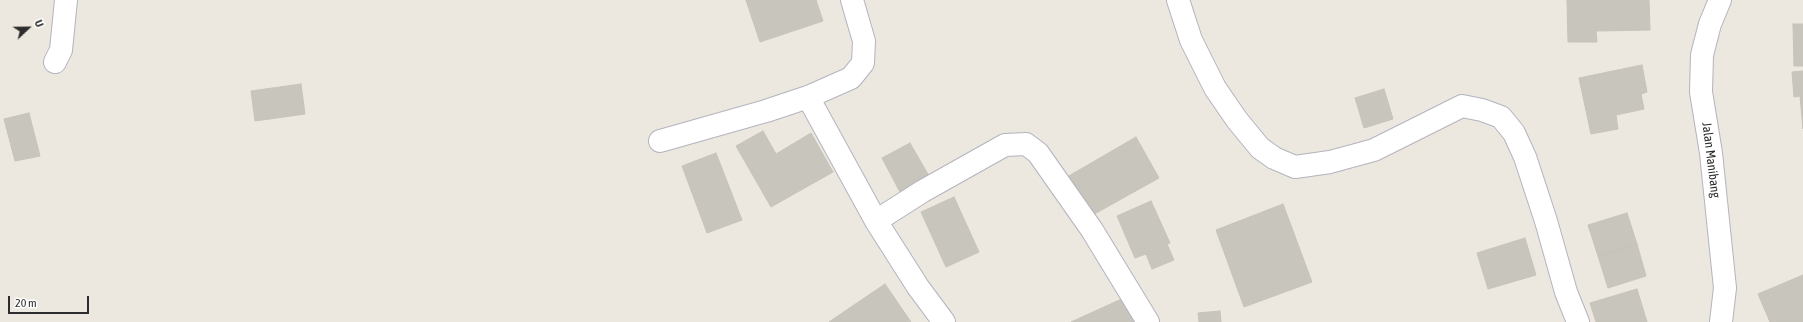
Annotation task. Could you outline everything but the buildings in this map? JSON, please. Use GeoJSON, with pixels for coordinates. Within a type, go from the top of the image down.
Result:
{"type":"FeatureCollection","features":[{"type":"Feature","properties":{"kind":"street"},"geometry":{"type":"LineString","coordinates":[[55,62],[61,50],[66,0]]}},
{"type":"Feature","properties":{"kind":"street"},"geometry":{"type":"LineString","coordinates":[[660,141],[766,111],[808,97],[851,78],[863,63],[864,42],[852,0]]}},
{"type":"Feature","properties":{"kind":"street"},"geometry":{"type":"LineString","coordinates":[[1178,0],[1191,40],[1215,88],[1237,120],[1260,148],[1274,158],[1296,167],[1330,162],[1374,150],[1462,106],[1482,110],[1501,117],[1514,133],[1525,157],[1546,221],[1566,292],[1578,322]]}},
{"type":"Feature","properties":{"kind":"street","name":"Jalan Manibang"},"geometry":{"type":"LineString","coordinates":[[1720,0],[1710,24],[1702,55],[1701,92],[1711,153],[1725,288],[1721,322]]}},
{"type":"Feature","properties":{"kind":"street"},"geometry":{"type":"LineString","coordinates":[[808,97],[876,221],[918,287],[944,322]]}},
{"type":"Feature","properties":{"kind":"street"},"geometry":{"type":"LineString","coordinates":[[876,221],[923,191],[1005,145],[1026,144],[1038,153],[1092,230],[1148,322]]}}]}
